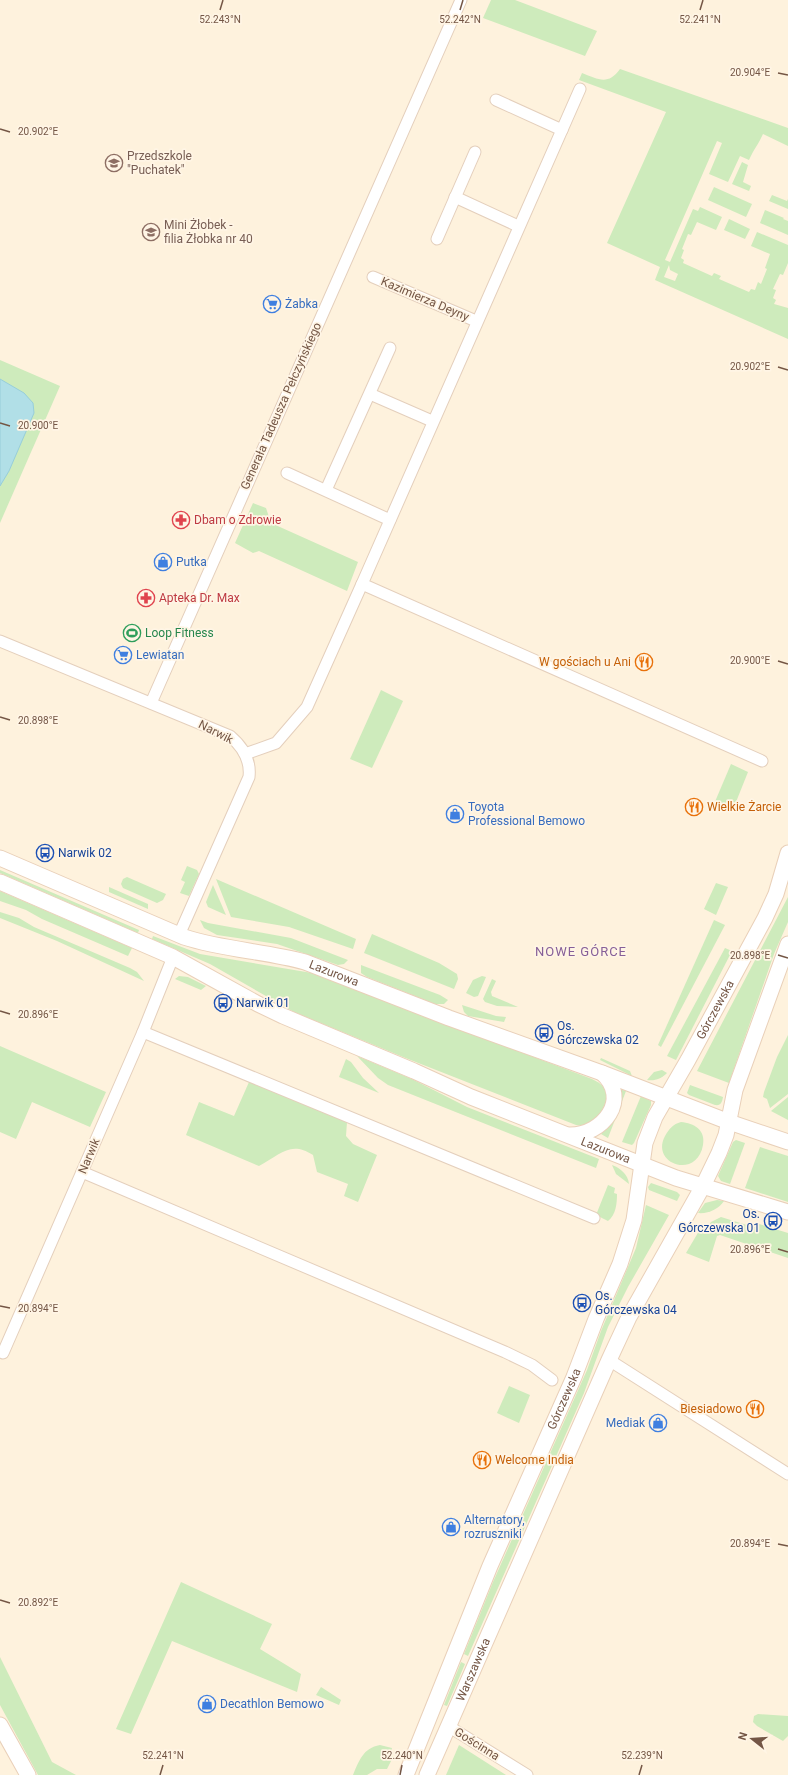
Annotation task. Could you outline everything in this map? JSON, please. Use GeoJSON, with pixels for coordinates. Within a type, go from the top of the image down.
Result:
{"type":"FeatureCollection","features":[{"type":"Feature","properties":{"kind":"main road","name":"Górczewska"},"geometry":{"type":"LineString","coordinates":[[465,1627],[490,1566],[574,1377],[596,1319],[620,1264],[634,1220],[645,1143],[655,1117],[688,1060],[765,918],[776,894],[788,853]]}},
{"type":"Feature","properties":{"kind":"main road","name":"Lazurowa"},"geometry":{"type":"LineString","coordinates":[[0,858],[179,935],[211,945],[285,957],[305,962],[449,1018],[666,1097],[728,1122]]}},
{"type":"Feature","properties":{"kind":"main road","name":"Lazurowa"},"geometry":{"type":"LineString","coordinates":[[0,882],[173,957],[258,1004],[283,1016],[414,1071],[471,1097],[676,1178],[703,1186]]}},
{"type":"Feature","properties":{"kind":"main road"},"geometry":{"type":"LineString","coordinates":[[788,944],[735,1090],[728,1122],[788,1142]]}},
{"type":"Feature","properties":{"kind":"main road"},"geometry":{"type":"LineString","coordinates":[[569,1135],[578,1135],[596,1129],[605,1122],[612,1106],[614,1093],[609,1082],[602,1073]]}},
{"type":"Feature","properties":{"kind":"main road","name":"Górczewska"},"geometry":{"type":"LineString","coordinates":[[518,1563],[629,1317],[703,1186],[719,1153],[726,1134],[728,1122]]}},
{"type":"Feature","properties":{"kind":"main road"},"geometry":{"type":"LineString","coordinates":[[703,1186],[788,1212]]}},
{"type":"Feature","properties":{"kind":"main road","name":"Warszawska"},"geometry":{"type":"LineString","coordinates":[[427,1775],[518,1563]]}},
{"type":"Feature","properties":{"kind":"main road","name":"Warszawska"},"geometry":{"type":"LineString","coordinates":[[406,1775],[465,1627]]}},
{"type":"Feature","properties":{"kind":"main road"},"geometry":{"type":"LineString","coordinates":[[0,1725],[28,1775]]}},
{"type":"Feature","properties":{"kind":"street","name":"Generała Tadeusza Pełczyńskiego"},"geometry":{"type":"LineString","coordinates":[[151,703],[461,0]]}},
{"type":"Feature","properties":{"kind":"street","name":"Kazimierza Deyny"},"geometry":{"type":"LineString","coordinates":[[245,754],[276,744],[307,707],[518,226],[580,89]]}},
{"type":"Feature","properties":{"kind":"street"},"geometry":{"type":"LineString","coordinates":[[496,100],[562,130]]}},
{"type":"Feature","properties":{"kind":"street"},"geometry":{"type":"LineString","coordinates":[[438,238],[475,152]]}},
{"type":"Feature","properties":{"kind":"street"},"geometry":{"type":"LineString","coordinates":[[455,197],[518,226]]}},
{"type":"Feature","properties":{"kind":"street","name":"Kazimierza Deyny"},"geometry":{"type":"LineString","coordinates":[[373,277],[476,322]]}},
{"type":"Feature","properties":{"kind":"street"},"geometry":{"type":"LineString","coordinates":[[326,490],[390,348]]}},
{"type":"Feature","properties":{"kind":"street"},"geometry":{"type":"LineString","coordinates":[[370,394],[432,421]]}},
{"type":"Feature","properties":{"kind":"street"},"geometry":{"type":"LineString","coordinates":[[286,473],[390,520]]}},
{"type":"Feature","properties":{"kind":"street"},"geometry":{"type":"LineString","coordinates":[[362,584],[762,761]]}},
{"type":"Feature","properties":{"kind":"street","name":"Narwik"},"geometry":{"type":"LineString","coordinates":[[0,641],[230,736],[239,744],[250,766],[249,777],[179,935]]}},
{"type":"Feature","properties":{"kind":"street","name":"Narwik"},"geometry":{"type":"LineString","coordinates":[[3,1353],[143,1032],[173,957]]}},
{"type":"Feature","properties":{"kind":"street"},"geometry":{"type":"LineString","coordinates":[[143,1032],[594,1218]]}},
{"type":"Feature","properties":{"kind":"street"},"geometry":{"type":"LineString","coordinates":[[82,1172],[505,1352],[532,1365],[552,1380]]}},
{"type":"Feature","properties":{"kind":"street"},"geometry":{"type":"LineString","coordinates":[[609,1360],[788,1474]]}},
{"type":"Feature","properties":{"kind":"street","name":"Gościnna"},"geometry":{"type":"LineString","coordinates":[[448,1726],[527,1775]]}},
{"type":"Feature","properties":{"kind":"green space"},"geometry":{"type":"Polygon","coordinates":[[[491,0],[515,0],[597,31],[585,56],[483,18],[491,0]]]}},
{"type":"Feature","properties":{"kind":"green space"},"geometry":{"type":"Polygon","coordinates":[[[620,69],[788,128],[788,146],[763,134],[749,160],[740,156],[728,182],[709,174],[722,143],[717,141],[665,260],[670,262],[693,209],[698,211],[700,207],[722,217],[716,230],[697,222],[691,235],[688,234],[682,249],[684,250],[681,258],[684,260],[683,263],[712,276],[714,273],[721,276],[719,279],[749,292],[751,289],[755,290],[758,282],[761,284],[767,269],[765,268],[770,254],[751,246],[757,232],[788,245],[788,263],[783,275],[780,274],[773,289],[776,290],[773,298],[776,300],[774,304],[788,308],[788,339],[655,280],[660,267],[607,243],[666,112],[579,80],[582,73],[602,80],[611,78],[620,69]],[[669,265],[664,277],[675,281],[678,274],[670,270],[669,265]]]}},
{"type":"Feature","properties":{"kind":"green space"},"geometry":{"type":"Polygon","coordinates":[[[742,162],[748,165],[743,182],[751,186],[749,191],[732,184],[742,162]]]}},
{"type":"Feature","properties":{"kind":"green space"},"geometry":{"type":"Polygon","coordinates":[[[714,187],[752,204],[746,217],[708,200],[714,187]]]}},
{"type":"Feature","properties":{"kind":"green space"},"geometry":{"type":"Polygon","coordinates":[[[772,195],[787,201],[788,199],[788,209],[769,201],[772,195]]]}},
{"type":"Feature","properties":{"kind":"green space"},"geometry":{"type":"Polygon","coordinates":[[[765,210],[788,221],[788,235],[760,223],[765,210]]]}},
{"type":"Feature","properties":{"kind":"green space"},"geometry":{"type":"Polygon","coordinates":[[[729,219],[750,229],[745,239],[724,230],[729,219]]]}},
{"type":"Feature","properties":{"kind":"green space"},"geometry":{"type":"Polygon","coordinates":[[[0,360],[60,386],[0,523],[0,360]]]}},
{"type":"Feature","properties":{"kind":"green space"},"geometry":{"type":"Polygon","coordinates":[[[253,503],[266,508],[271,523],[358,562],[347,591],[259,551],[253,553],[235,543],[253,503]]]}},
{"type":"Feature","properties":{"kind":"green space"},"geometry":{"type":"Polygon","coordinates":[[[381,690],[403,701],[372,768],[350,759],[381,690]]]}},
{"type":"Feature","properties":{"kind":"green space"},"geometry":{"type":"Polygon","coordinates":[[[731,764],[748,772],[732,812],[714,804],[731,764]]]}},
{"type":"Feature","properties":{"kind":"green space"},"geometry":{"type":"Polygon","coordinates":[[[187,866],[197,870],[199,874],[189,896],[180,893],[185,882],[181,880],[187,866]]]}},
{"type":"Feature","properties":{"kind":"green space"},"geometry":{"type":"Polygon","coordinates":[[[0,870],[139,930],[138,933],[0,873],[0,870]]]}},
{"type":"Feature","properties":{"kind":"green space"},"geometry":{"type":"Polygon","coordinates":[[[127,877],[166,894],[163,900],[157,903],[123,888],[121,884],[123,879],[127,877]]]}},
{"type":"Feature","properties":{"kind":"green space"},"geometry":{"type":"Polygon","coordinates":[[[216,879],[356,939],[353,949],[289,927],[231,917],[216,879]]]}},
{"type":"Feature","properties":{"kind":"green space"},"geometry":{"type":"Polygon","coordinates":[[[716,883],[728,887],[716,915],[704,909],[716,883]]]}},
{"type":"Feature","properties":{"kind":"green space"},"geometry":{"type":"Polygon","coordinates":[[[213,885],[226,915],[208,907],[206,902],[213,885]]]}},
{"type":"Feature","properties":{"kind":"green space"},"geometry":{"type":"Polygon","coordinates":[[[109,887],[148,904],[148,909],[109,892],[109,887]]]}},
{"type":"Feature","properties":{"kind":"green space"},"geometry":{"type":"Polygon","coordinates":[[[0,891],[132,948],[128,956],[42,919],[26,910],[0,901],[0,891]]]}},
{"type":"Feature","properties":{"kind":"green space"},"geometry":{"type":"Polygon","coordinates":[[[788,897],[788,922],[774,954],[729,1083],[697,1071],[788,897]]]}},
{"type":"Feature","properties":{"kind":"green space"},"geometry":{"type":"Polygon","coordinates":[[[0,912],[19,918],[34,927],[130,968],[137,972],[144,981],[57,941],[0,918],[0,912]]]}},
{"type":"Feature","properties":{"kind":"green space"},"geometry":{"type":"Polygon","coordinates":[[[200,920],[208,923],[291,938],[348,960],[344,964],[338,965],[277,944],[217,935],[204,928],[200,920]]]}},
{"type":"Feature","properties":{"kind":"green space"},"geometry":{"type":"Polygon","coordinates":[[[714,920],[725,925],[661,1047],[658,1045],[714,920]]]}},
{"type":"Feature","properties":{"kind":"green space"},"geometry":{"type":"Polygon","coordinates":[[[372,934],[439,963],[457,974],[458,979],[454,989],[364,953],[372,934]]]}},
{"type":"Feature","properties":{"kind":"green space"},"geometry":{"type":"Polygon","coordinates":[[[153,936],[200,954],[312,973],[592,1079],[603,1086],[607,1095],[607,1100],[601,1117],[582,1126],[576,1125],[403,1057],[294,1012],[210,964],[152,939],[153,936]]]}},
{"type":"Feature","properties":{"kind":"green space"},"geometry":{"type":"Polygon","coordinates":[[[725,948],[732,951],[676,1060],[667,1056],[725,948]]]}},
{"type":"Feature","properties":{"kind":"green space"},"geometry":{"type":"Polygon","coordinates":[[[361,965],[440,995],[448,1000],[444,1004],[435,1004],[367,977],[361,973],[361,965]]]}},
{"type":"Feature","properties":{"kind":"green space"},"geometry":{"type":"Polygon","coordinates":[[[179,976],[188,977],[206,986],[201,990],[175,979],[179,976]]]}},
{"type":"Feature","properties":{"kind":"green space"},"geometry":{"type":"Polygon","coordinates":[[[482,976],[486,977],[478,996],[474,997],[466,993],[473,980],[482,976]]]}},
{"type":"Feature","properties":{"kind":"green space"},"geometry":{"type":"Polygon","coordinates":[[[492,979],[496,981],[491,992],[492,996],[518,1007],[497,1006],[485,1002],[483,999],[492,979]]]}},
{"type":"Feature","properties":{"kind":"green space"},"geometry":{"type":"Polygon","coordinates":[[[462,1005],[496,1016],[506,1017],[504,1022],[468,1016],[464,1012],[462,1005]]]}},
{"type":"Feature","properties":{"kind":"green space"},"geometry":{"type":"Polygon","coordinates":[[[788,1035],[788,1094],[770,1108],[767,1099],[763,1097],[764,1092],[777,1057],[788,1035]]]}},
{"type":"Feature","properties":{"kind":"green space"},"geometry":{"type":"Polygon","coordinates":[[[0,1046],[106,1092],[90,1127],[32,1102],[16,1139],[0,1132],[0,1046]]]}},
{"type":"Feature","properties":{"kind":"green space"},"geometry":{"type":"Polygon","coordinates":[[[357,1056],[412,1079],[467,1107],[599,1159],[596,1168],[388,1085],[378,1078],[357,1056]]]}},
{"type":"Feature","properties":{"kind":"green space"},"geometry":{"type":"Polygon","coordinates":[[[601,1058],[630,1071],[632,1076],[600,1060],[601,1058]]]}},
{"type":"Feature","properties":{"kind":"green space"},"geometry":{"type":"Polygon","coordinates":[[[346,1059],[351,1062],[363,1078],[379,1093],[339,1077],[346,1059]]]}},
{"type":"Feature","properties":{"kind":"green space"},"geometry":{"type":"Polygon","coordinates":[[[662,1070],[667,1073],[655,1080],[647,1080],[654,1072],[662,1070]]]}},
{"type":"Feature","properties":{"kind":"green space"},"geometry":{"type":"Polygon","coordinates":[[[249,1082],[347,1122],[346,1136],[353,1144],[377,1155],[358,1202],[344,1196],[348,1184],[317,1172],[313,1155],[305,1151],[291,1149],[279,1154],[259,1166],[186,1135],[199,1102],[234,1116],[249,1082]]]}},
{"type":"Feature","properties":{"kind":"green space"},"geometry":{"type":"Polygon","coordinates":[[[690,1085],[723,1097],[722,1102],[719,1105],[715,1105],[689,1095],[687,1093],[690,1085]]]}},
{"type":"Feature","properties":{"kind":"green space"},"geometry":{"type":"Polygon","coordinates":[[[619,1089],[626,1091],[608,1138],[601,1134],[612,1122],[619,1089]]]}},
{"type":"Feature","properties":{"kind":"green space"},"geometry":{"type":"Polygon","coordinates":[[[641,1096],[651,1101],[651,1105],[632,1145],[622,1142],[641,1096]]]}},
{"type":"Feature","properties":{"kind":"green space"},"geometry":{"type":"Polygon","coordinates":[[[788,1097],[788,1120],[771,1111],[788,1097]]]}},
{"type":"Feature","properties":{"kind":"green space"},"geometry":{"type":"Polygon","coordinates":[[[681,1122],[698,1128],[703,1135],[703,1145],[699,1156],[692,1162],[684,1165],[676,1164],[669,1160],[664,1154],[662,1146],[665,1136],[673,1125],[681,1122]]]}},
{"type":"Feature","properties":{"kind":"green space"},"geometry":{"type":"Polygon","coordinates":[[[736,1140],[745,1143],[730,1184],[721,1181],[718,1176],[733,1142],[736,1140]]]}},
{"type":"Feature","properties":{"kind":"green space"},"geometry":{"type":"Polygon","coordinates":[[[760,1147],[788,1156],[788,1202],[745,1188],[760,1147]]]}},
{"type":"Feature","properties":{"kind":"green space"},"geometry":{"type":"Polygon","coordinates":[[[612,1165],[623,1172],[627,1177],[629,1184],[616,1174],[612,1165]]]}},
{"type":"Feature","properties":{"kind":"green space"},"geometry":{"type":"Polygon","coordinates":[[[651,1183],[677,1192],[680,1195],[677,1201],[649,1190],[648,1187],[651,1183]]]}},
{"type":"Feature","properties":{"kind":"green space"},"geometry":{"type":"Polygon","coordinates":[[[608,1185],[615,1188],[614,1193],[617,1194],[613,1216],[608,1221],[596,1215],[608,1185]]]}},
{"type":"Feature","properties":{"kind":"green space"},"geometry":{"type":"Polygon","coordinates":[[[717,1200],[724,1201],[713,1210],[706,1213],[698,1213],[705,1203],[717,1200]]]}},
{"type":"Feature","properties":{"kind":"green space"},"geometry":{"type":"Polygon","coordinates":[[[646,1205],[669,1215],[628,1287],[608,1327],[584,1393],[468,1656],[464,1654],[493,1582],[587,1370],[601,1331],[636,1248],[646,1205]]]}},
{"type":"Feature","properties":{"kind":"green space"},"geometry":{"type":"Polygon","coordinates":[[[721,1217],[750,1226],[756,1223],[788,1233],[788,1258],[720,1235],[717,1236],[709,1262],[686,1253],[699,1231],[703,1233],[711,1222],[721,1217]]]}},
{"type":"Feature","properties":{"kind":"green space"},"geometry":{"type":"Polygon","coordinates":[[[509,1386],[530,1395],[519,1423],[497,1413],[509,1386]]]}},
{"type":"Feature","properties":{"kind":"green space"},"geometry":{"type":"Polygon","coordinates":[[[181,1582],[272,1624],[260,1649],[301,1674],[297,1692],[172,1641],[131,1734],[116,1729],[181,1582]]]}},
{"type":"Feature","properties":{"kind":"green space"},"geometry":{"type":"Polygon","coordinates":[[[0,1657],[52,1762],[76,1775],[38,1775],[0,1705],[0,1657]]]}},
{"type":"Feature","properties":{"kind":"green space"},"geometry":{"type":"Polygon","coordinates":[[[461,1662],[465,1664],[447,1706],[444,1705],[461,1662]]]}},
{"type":"Feature","properties":{"kind":"green space"},"geometry":{"type":"Polygon","coordinates":[[[321,1687],[341,1700],[339,1705],[316,1695],[321,1687]]]}},
{"type":"Feature","properties":{"kind":"green space"},"geometry":{"type":"Polygon","coordinates":[[[758,1714],[788,1716],[788,1736],[783,1741],[757,1726],[753,1722],[754,1716],[758,1714]]]}},
{"type":"Feature","properties":{"kind":"green space"},"geometry":{"type":"Polygon","coordinates":[[[380,1745],[392,1748],[391,1752],[393,1757],[387,1769],[377,1769],[367,1775],[353,1775],[362,1756],[369,1749],[380,1745]]]}},
{"type":"Feature","properties":{"kind":"green space"},"geometry":{"type":"Polygon","coordinates":[[[459,1745],[506,1775],[446,1775],[459,1745]]]}},
{"type":"Feature","properties":{"kind":"water"},"geometry":{"type":"Polygon","coordinates":[[[0,379],[24,393],[33,403],[34,413],[9,471],[0,486],[0,379]]]}},
{"type":"Feature","properties":{"kind":"place","name":"Przedszkole \"Puchatek\""},"geometry":{"type":"Point","coordinates":[114,163]}},
{"type":"Feature","properties":{"kind":"place","name":"Mini Żłobek - filia Żłobka nr 40"},"geometry":{"type":"Point","coordinates":[151,232]}},
{"type":"Feature","properties":{"kind":"place","name":"Żabka"},"geometry":{"type":"Point","coordinates":[272,304]}},
{"type":"Feature","properties":{"kind":"place","name":"Dbam o Zdrowie"},"geometry":{"type":"Point","coordinates":[181,520]}},
{"type":"Feature","properties":{"kind":"place","name":"Putka"},"geometry":{"type":"Point","coordinates":[163,562]}},
{"type":"Feature","properties":{"kind":"place","name":"Apteka Dr. Max"},"geometry":{"type":"Point","coordinates":[146,598]}},
{"type":"Feature","properties":{"kind":"place","name":"Loop Fitness"},"geometry":{"type":"Point","coordinates":[132,633]}},
{"type":"Feature","properties":{"kind":"place","name":"Lewiatan"},"geometry":{"type":"Point","coordinates":[123,655]}},
{"type":"Feature","properties":{"kind":"place","name":"W gościach u Ani"},"geometry":{"type":"Point","coordinates":[644,662]}},
{"type":"Feature","properties":{"kind":"place","name":"Wielkie Żarcie"},"geometry":{"type":"Point","coordinates":[694,807]}},
{"type":"Feature","properties":{"kind":"place","name":"Toyota Professional Bemowo"},"geometry":{"type":"Point","coordinates":[455,814]}},
{"type":"Feature","properties":{"kind":"place","name":"Narwik 02"},"geometry":{"type":"Point","coordinates":[45,853]}},
{"type":"Feature","properties":{"kind":"place","name":"Narwik 01"},"geometry":{"type":"Point","coordinates":[223,1003]}},
{"type":"Feature","properties":{"kind":"place","name":"Os. Górczewska 02"},"geometry":{"type":"Point","coordinates":[544,1033]}},
{"type":"Feature","properties":{"kind":"place","name":"Os. Górczewska 01"},"geometry":{"type":"Point","coordinates":[773,1221]}},
{"type":"Feature","properties":{"kind":"place","name":"Os. Górczewska 04"},"geometry":{"type":"Point","coordinates":[582,1303]}},
{"type":"Feature","properties":{"kind":"place","name":"Biesiadowo"},"geometry":{"type":"Point","coordinates":[755,1409]}},
{"type":"Feature","properties":{"kind":"place","name":"Mediak"},"geometry":{"type":"Point","coordinates":[658,1423]}},
{"type":"Feature","properties":{"kind":"place","name":"Welcome India"},"geometry":{"type":"Point","coordinates":[482,1460]}},
{"type":"Feature","properties":{"kind":"place","name":"Alternatory, rozruszniki"},"geometry":{"type":"Point","coordinates":[451,1527]}},
{"type":"Feature","properties":{"kind":"place","name":"Decathlon Bemowo"},"geometry":{"type":"Point","coordinates":[207,1704]}},
{"type":"Feature","properties":{"kind":"district","name":"NOWE GÓRCE"},"geometry":{"type":"Point","coordinates":[581,951]}}]}
